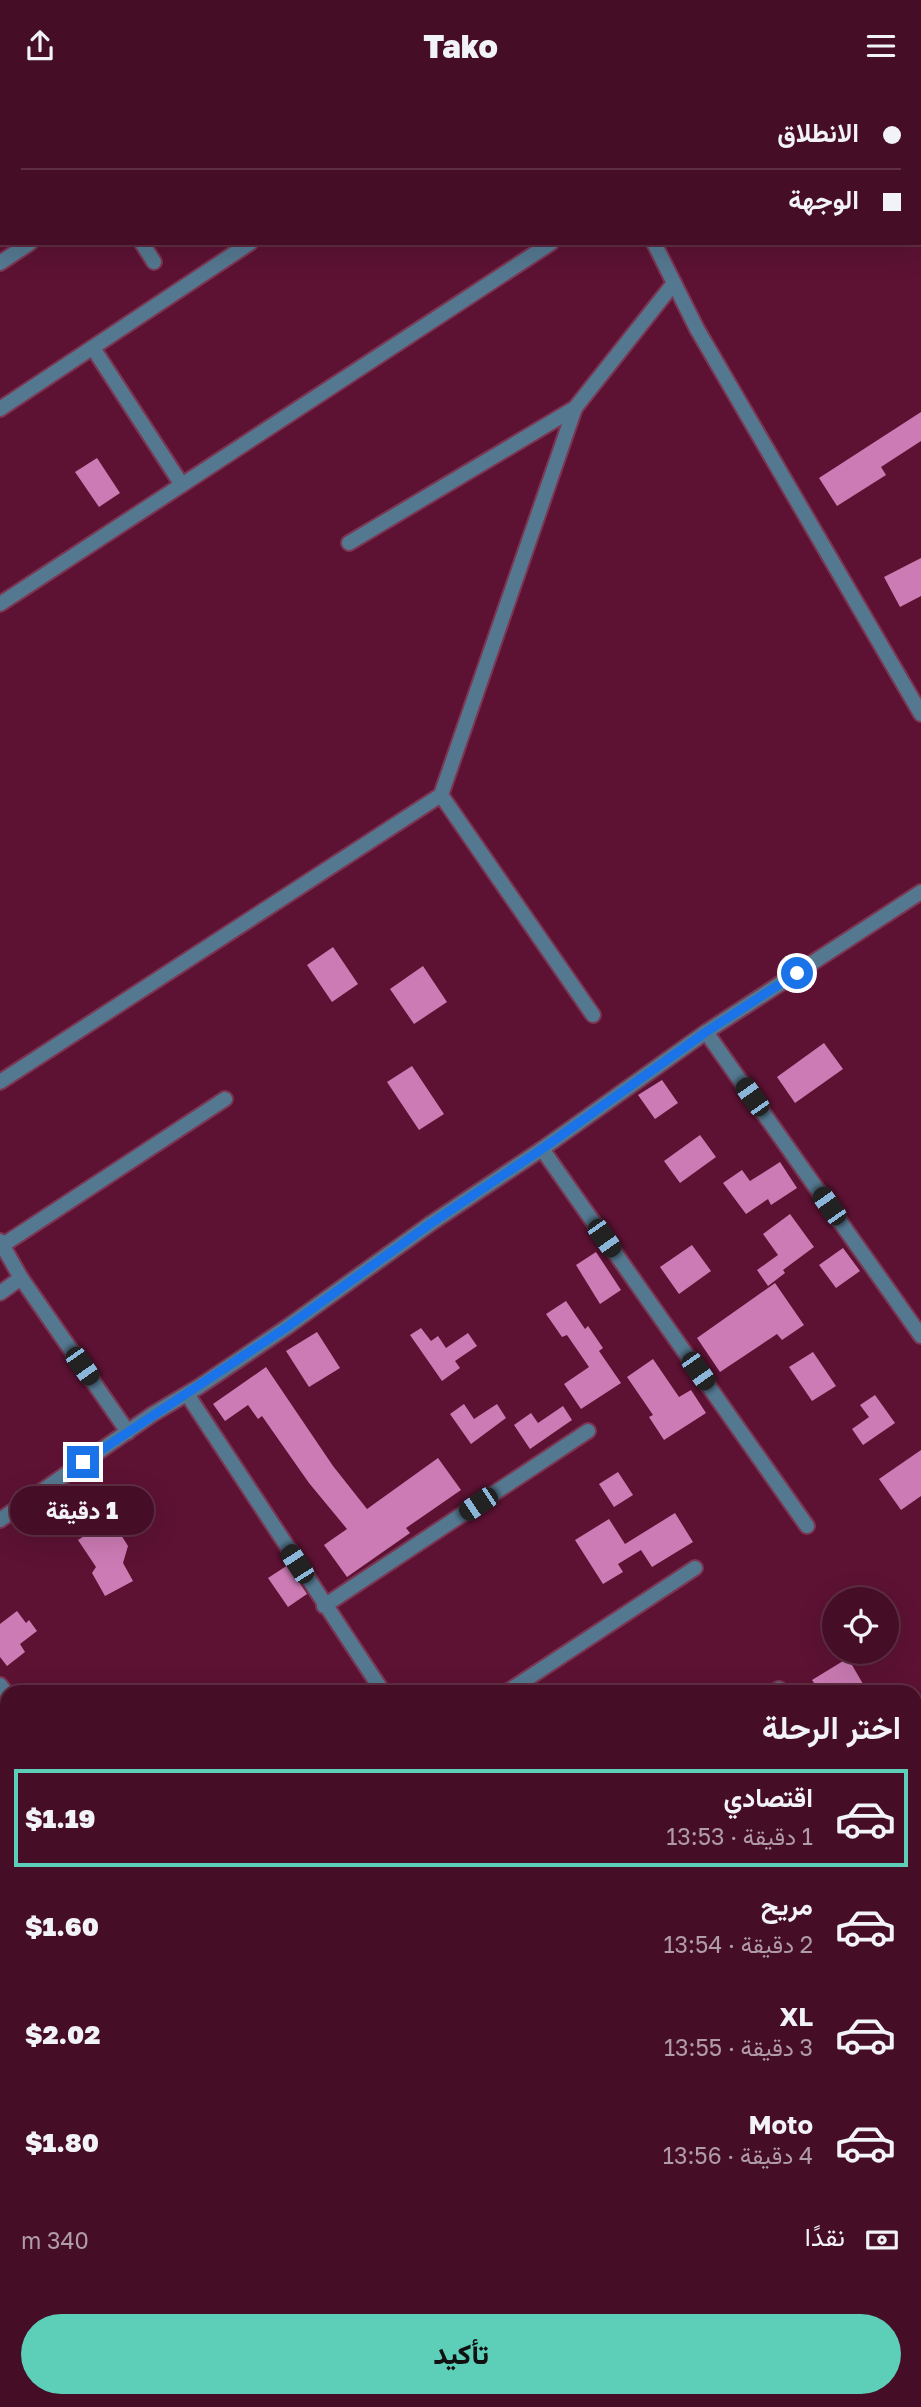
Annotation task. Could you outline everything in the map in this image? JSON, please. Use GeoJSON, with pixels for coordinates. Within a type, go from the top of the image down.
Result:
{"type":"FeatureCollection","features":[{"type":"Feature","properties":{"kind":"street"},"geometry":{"type":"LineString","coordinates":[[0,263],[27,245]]}},
{"type":"Feature","properties":{"kind":"street"},"geometry":{"type":"LineString","coordinates":[[143,245],[154,262]]}},
{"type":"Feature","properties":{"kind":"street"},"geometry":{"type":"LineString","coordinates":[[0,409],[247,245]]}},
{"type":"Feature","properties":{"kind":"street"},"geometry":{"type":"LineString","coordinates":[[0,604],[548,245]]}},
{"type":"Feature","properties":{"kind":"street"},"geometry":{"type":"LineString","coordinates":[[655,245],[697,328],[921,714]]}},
{"type":"Feature","properties":{"kind":"street"},"geometry":{"type":"LineString","coordinates":[[0,1082],[441,795],[575,408],[674,283]]}},
{"type":"Feature","properties":{"kind":"street"},"geometry":{"type":"LineString","coordinates":[[93,348],[182,485]]}},
{"type":"Feature","properties":{"kind":"street"},"geometry":{"type":"LineString","coordinates":[[349,543],[575,408]]}},
{"type":"Feature","properties":{"kind":"street"},"geometry":{"type":"LineString","coordinates":[[441,795],[593,1015]]}},
{"type":"Feature","properties":{"kind":"street"},"geometry":{"type":"LineString","coordinates":[[0,1520],[542,1149],[706,1032],[921,892]]}},
{"type":"Feature","properties":{"kind":"street"},"geometry":{"type":"LineString","coordinates":[[706,1032],[921,1336]]}},
{"type":"Feature","properties":{"kind":"street"},"geometry":{"type":"LineString","coordinates":[[128,1432],[21,1279],[1,1243],[225,1099]]}},
{"type":"Feature","properties":{"kind":"street"},"geometry":{"type":"LineString","coordinates":[[542,1149],[807,1526]]}},
{"type":"Feature","properties":{"kind":"street"},"geometry":{"type":"LineString","coordinates":[[0,1293],[21,1279]]}},
{"type":"Feature","properties":{"kind":"street"},"geometry":{"type":"LineString","coordinates":[[187,1394],[378,1685]]}},
{"type":"Feature","properties":{"kind":"street"},"geometry":{"type":"LineString","coordinates":[[324,1606],[588,1430]]}},
{"type":"Feature","properties":{"kind":"street"},"geometry":{"type":"LineString","coordinates":[[518,1685],[695,1568]]}},
{"type":"Feature","properties":{"kind":"building"},"geometry":{"type":"Polygon","coordinates":[[[921,412],[921,441],[881,467],[886,475],[837,506],[819,478],[921,412]]]}},
{"type":"Feature","properties":{"kind":"building"},"geometry":{"type":"Polygon","coordinates":[[[97,458],[120,493],[99,507],[75,472],[97,458]]]}},
{"type":"Feature","properties":{"kind":"building"},"geometry":{"type":"Polygon","coordinates":[[[921,558],[921,596],[900,607],[884,577],[921,558]]]}},
{"type":"Feature","properties":{"kind":"building"},"geometry":{"type":"Polygon","coordinates":[[[333,947],[358,984],[332,1002],[307,965],[333,947]]]}},
{"type":"Feature","properties":{"kind":"building"},"geometry":{"type":"Polygon","coordinates":[[[423,966],[447,1002],[414,1024],[390,989],[423,966]]]}},
{"type":"Feature","properties":{"kind":"building"},"geometry":{"type":"Polygon","coordinates":[[[824,1043],[843,1069],[795,1103],[777,1077],[824,1043]]]}},
{"type":"Feature","properties":{"kind":"building"},"geometry":{"type":"Polygon","coordinates":[[[412,1066],[444,1114],[419,1130],[387,1082],[412,1066]]]}},
{"type":"Feature","properties":{"kind":"building"},"geometry":{"type":"Polygon","coordinates":[[[662,1080],[678,1103],[655,1119],[638,1095],[662,1080]]]}},
{"type":"Feature","properties":{"kind":"building"},"geometry":{"type":"Polygon","coordinates":[[[700,1135],[716,1157],[680,1183],[664,1161],[700,1135]]]}},
{"type":"Feature","properties":{"kind":"building"},"geometry":{"type":"Polygon","coordinates":[[[780,1162],[797,1188],[771,1205],[768,1199],[746,1214],[723,1183],[742,1170],[750,1181],[780,1162]]]}},
{"type":"Feature","properties":{"kind":"building"},"geometry":{"type":"Polygon","coordinates":[[[790,1214],[814,1247],[783,1270],[785,1273],[768,1286],[757,1270],[778,1255],[763,1234],[790,1214]]]}},
{"type":"Feature","properties":{"kind":"building"},"geometry":{"type":"Polygon","coordinates":[[[692,1245],[711,1271],[679,1294],[660,1267],[692,1245]]]}},
{"type":"Feature","properties":{"kind":"building"},"geometry":{"type":"Polygon","coordinates":[[[843,1248],[860,1271],[836,1288],[819,1265],[843,1248]]]}},
{"type":"Feature","properties":{"kind":"building"},"geometry":{"type":"Polygon","coordinates":[[[596,1252],[621,1290],[600,1304],[576,1265],[596,1252]]]}},
{"type":"Feature","properties":{"kind":"building"},"geometry":{"type":"Polygon","coordinates":[[[775,1283],[804,1325],[782,1340],[777,1334],[720,1372],[697,1338],[775,1283]]]}},
{"type":"Feature","properties":{"kind":"building"},"geometry":{"type":"Polygon","coordinates":[[[566,1301],[585,1329],[588,1326],[603,1348],[599,1351],[621,1383],[581,1409],[564,1384],[589,1367],[567,1335],[562,1337],[546,1314],[566,1301]]]}},
{"type":"Feature","properties":{"kind":"building"},"geometry":{"type":"Polygon","coordinates":[[[421,1328],[431,1341],[438,1336],[446,1348],[468,1333],[477,1346],[455,1361],[460,1368],[442,1381],[410,1335],[421,1328]]]}},
{"type":"Feature","properties":{"kind":"building"},"geometry":{"type":"Polygon","coordinates":[[[317,1332],[340,1368],[309,1387],[286,1351],[317,1332]]]}},
{"type":"Feature","properties":{"kind":"building"},"geometry":{"type":"Polygon","coordinates":[[[813,1352],[836,1386],[812,1401],[789,1367],[813,1352]]]}},
{"type":"Feature","properties":{"kind":"building"},"geometry":{"type":"Polygon","coordinates":[[[653,1359],[679,1397],[691,1390],[706,1413],[664,1440],[649,1417],[653,1415],[627,1377],[653,1359]]]}},
{"type":"Feature","properties":{"kind":"building"},"geometry":{"type":"Polygon","coordinates":[[[266,1367],[333,1466],[367,1509],[438,1458],[461,1490],[406,1528],[410,1533],[347,1577],[324,1545],[347,1529],[309,1483],[262,1416],[258,1419],[248,1405],[225,1421],[213,1404],[266,1367]]]}},
{"type":"Feature","properties":{"kind":"building"},"geometry":{"type":"Polygon","coordinates":[[[875,1395],[895,1423],[863,1445],[852,1429],[869,1417],[860,1405],[875,1395]]]}},
{"type":"Feature","properties":{"kind":"building"},"geometry":{"type":"Polygon","coordinates":[[[464,1404],[474,1419],[497,1404],[506,1418],[471,1444],[450,1414],[464,1404]]]}},
{"type":"Feature","properties":{"kind":"building"},"geometry":{"type":"Polygon","coordinates":[[[563,1406],[572,1420],[530,1449],[514,1425],[531,1413],[538,1423],[563,1406]]]}},
{"type":"Feature","properties":{"kind":"building"},"geometry":{"type":"Polygon","coordinates":[[[921,1450],[921,1496],[901,1510],[879,1479],[921,1450]]]}},
{"type":"Feature","properties":{"kind":"building"},"geometry":{"type":"Polygon","coordinates":[[[618,1472],[633,1495],[614,1507],[599,1484],[618,1472]]]}},
{"type":"Feature","properties":{"kind":"building"},"geometry":{"type":"Polygon","coordinates":[[[675,1513],[693,1542],[652,1567],[641,1550],[618,1564],[623,1572],[603,1584],[575,1540],[609,1519],[625,1544],[675,1513]]]}},
{"type":"Feature","properties":{"kind":"building"},"geometry":{"type":"Polygon","coordinates":[[[111,1519],[128,1546],[123,1563],[133,1581],[105,1596],[92,1573],[96,1567],[78,1540],[111,1519]]]}},
{"type":"Feature","properties":{"kind":"building"},"geometry":{"type":"Polygon","coordinates":[[[288,1565],[307,1594],[288,1607],[268,1578],[288,1565]]]}},
{"type":"Feature","properties":{"kind":"building"},"geometry":{"type":"Polygon","coordinates":[[[17,1611],[26,1623],[29,1620],[37,1631],[20,1644],[25,1652],[7,1666],[0,1657],[0,1624],[17,1611]]]}},
{"type":"Feature","properties":{"kind":"building"},"geometry":{"type":"Polygon","coordinates":[[[838,1664],[851,1664],[863,1684],[861,1685],[815,1685],[812,1680],[838,1664]]]}},
{"type":"Feature","properties":{"kind":"route"},"geometry":{"type":"LineString","coordinates":[[83,1462],[287,1327],[706,1032],[797,973]]}}]}
